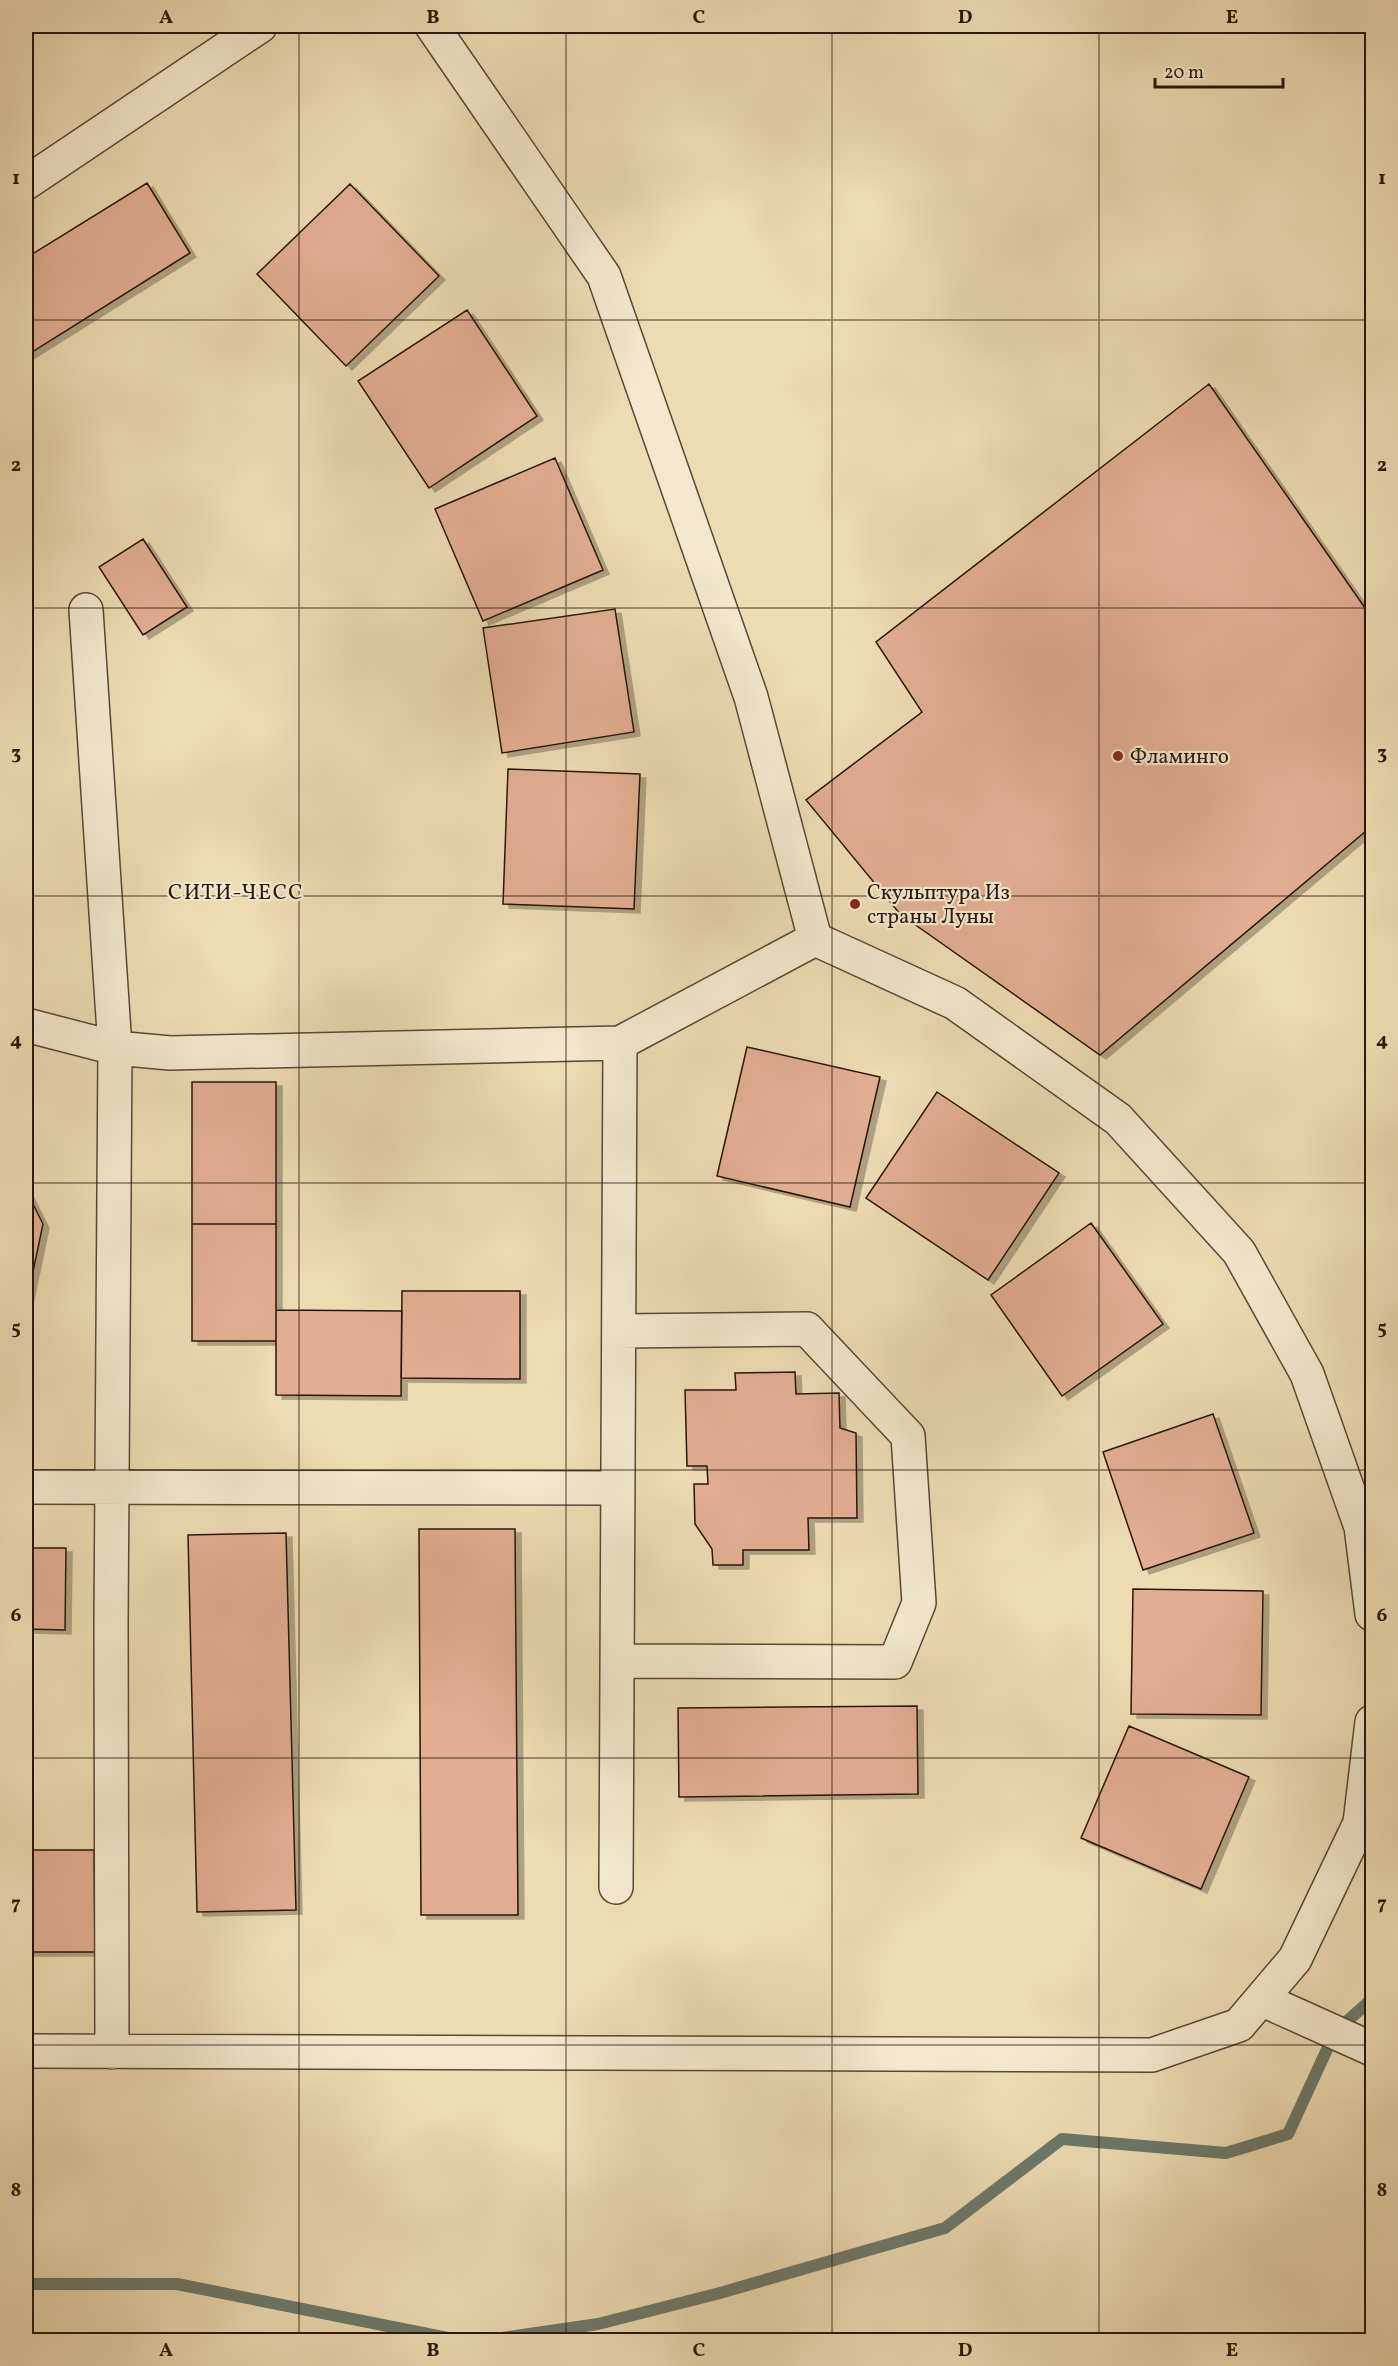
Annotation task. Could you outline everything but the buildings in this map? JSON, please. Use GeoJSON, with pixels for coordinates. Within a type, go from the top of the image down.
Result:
{"type":"FeatureCollection","features":[{"type":"Feature","properties":{"kind":"street"},"geometry":{"type":"LineString","coordinates":[[26,183],[260,26]]}},
{"type":"Feature","properties":{"kind":"street"},"geometry":{"type":"LineString","coordinates":[[432,26],[604,276],[752,698],[815,939]]}},
{"type":"Feature","properties":{"kind":"street"},"geometry":{"type":"LineString","coordinates":[[86,610],[115,1048],[111,1622],[112,2052]]}},
{"type":"Feature","properties":{"kind":"street"},"geometry":{"type":"LineString","coordinates":[[26,1025],[115,1048],[170,1053],[620,1043],[815,939]]}},
{"type":"Feature","properties":{"kind":"street"},"geometry":{"type":"LineString","coordinates":[[815,939],[955,1003],[1118,1119],[1239,1252],[1307,1374],[1361,1527],[1372,1614]]}},
{"type":"Feature","properties":{"kind":"street"},"geometry":{"type":"LineString","coordinates":[[616,1887],[620,1043]]}},
{"type":"Feature","properties":{"kind":"street"},"geometry":{"type":"LineString","coordinates":[[617,1661],[895,1662],[919,1603],[908,1436],[807,1329],[620,1331]]}},
{"type":"Feature","properties":{"kind":"street"},"geometry":{"type":"LineString","coordinates":[[26,1487],[618,1488]]}},
{"type":"Feature","properties":{"kind":"street"},"geometry":{"type":"LineString","coordinates":[[26,2052],[1152,2055],[1239,2025],[1295,1959],[1360,1823],[1372,1722]]}},
{"type":"Feature","properties":{"kind":"street"},"geometry":{"type":"LineString","coordinates":[[1261,1999],[1372,2049]]}},
{"type":"Feature","properties":{"kind":"waterway"},"geometry":{"type":"LineString","coordinates":[[488,2340],[598,2324],[720,2293],[945,2228],[1062,2139],[1226,2153],[1288,2134],[1335,2032],[1372,1999]]}},
{"type":"Feature","properties":{"kind":"waterway"},"geometry":{"type":"LineString","coordinates":[[26,2284],[177,2284],[458,2340]]}},
{"type":"Feature","properties":{"kind":"place","name":"Фламинго"},"geometry":{"type":"Point","coordinates":[1118,756]}},
{"type":"Feature","properties":{"kind":"place","name":"Скульптура Из страны Луны"},"geometry":{"type":"Point","coordinates":[855,904]}},
{"type":"Feature","properties":{"kind":"district","name":"СИТИ-ЧЕСС"},"geometry":{"type":"Point","coordinates":[236,891]}}]}
